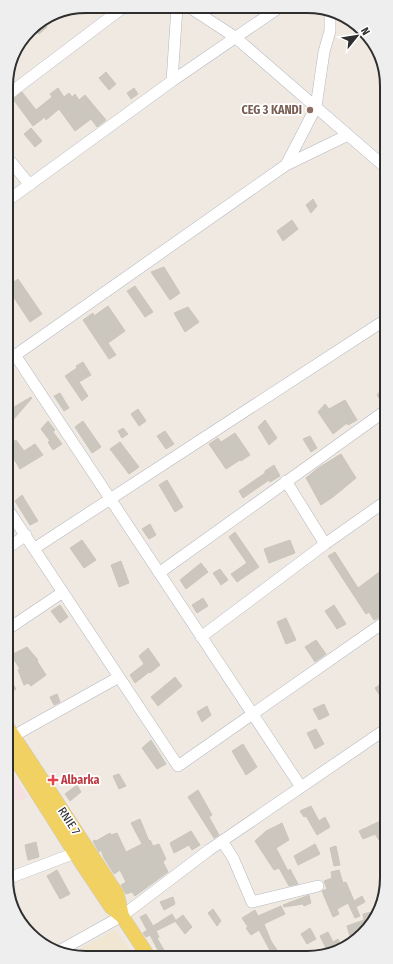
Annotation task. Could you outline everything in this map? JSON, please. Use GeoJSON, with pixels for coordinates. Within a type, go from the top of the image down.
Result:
{"type":"FeatureCollection","features":[{"type":"Feature","properties":{"kind":"main road","name":"RNIE 7"},"geometry":{"type":"LineString","coordinates":[[13,744],[117,894],[122,916]]}},
{"type":"Feature","properties":{"kind":"main road","name":"RNIE 7"},"geometry":{"type":"LineString","coordinates":[[13,745],[75,853],[111,907],[122,916],[145,951]]}},
{"type":"Feature","properties":{"kind":"street"},"geometry":{"type":"LineString","coordinates":[[13,91],[116,13]]}},
{"type":"Feature","properties":{"kind":"street"},"geometry":{"type":"LineString","coordinates":[[172,81],[177,13]]}},
{"type":"Feature","properties":{"kind":"street"},"geometry":{"type":"LineString","coordinates":[[198,13],[235,37],[380,163]]}},
{"type":"Feature","properties":{"kind":"street"},"geometry":{"type":"LineString","coordinates":[[13,198],[172,81],[271,13]]}},
{"type":"Feature","properties":{"kind":"street"},"geometry":{"type":"LineString","coordinates":[[286,164],[316,107],[324,52],[330,31],[330,17]]}},
{"type":"Feature","properties":{"kind":"street"},"geometry":{"type":"LineString","coordinates":[[13,357],[286,164],[348,135]]}},
{"type":"Feature","properties":{"kind":"street"},"geometry":{"type":"LineString","coordinates":[[13,164],[30,185]]}},
{"type":"Feature","properties":{"kind":"street"},"geometry":{"type":"LineString","coordinates":[[35,548],[380,323]]}},
{"type":"Feature","properties":{"kind":"street"},"geometry":{"type":"LineString","coordinates":[[13,361],[110,499],[301,787]]}},
{"type":"Feature","properties":{"kind":"street"},"geometry":{"type":"LineString","coordinates":[[159,573],[380,415]]}},
{"type":"Feature","properties":{"kind":"street"},"geometry":{"type":"LineString","coordinates":[[286,481],[325,544]]}},
{"type":"Feature","properties":{"kind":"street"},"geometry":{"type":"LineString","coordinates":[[201,636],[380,505]]}},
{"type":"Feature","properties":{"kind":"street"},"geometry":{"type":"LineString","coordinates":[[13,516],[178,766],[380,625]]}},
{"type":"Feature","properties":{"kind":"street"},"geometry":{"type":"LineString","coordinates":[[13,544],[26,535]]}},
{"type":"Feature","properties":{"kind":"street"},"geometry":{"type":"LineString","coordinates":[[13,626],[63,592]]}},
{"type":"Feature","properties":{"kind":"street"},"geometry":{"type":"LineString","coordinates":[[13,736],[119,677]]}},
{"type":"Feature","properties":{"kind":"street"},"geometry":{"type":"LineString","coordinates":[[65,948],[122,916],[222,841],[380,733]]}},
{"type":"Feature","properties":{"kind":"street"},"geometry":{"type":"LineString","coordinates":[[222,841],[233,858],[252,902],[318,886]]}},
{"type":"Feature","properties":{"kind":"street"},"geometry":{"type":"LineString","coordinates":[[13,876],[75,853]]}},
{"type":"Feature","properties":{"kind":"shaded area"},"geometry":{"type":"Polygon","coordinates":[[[13,772],[28,798],[13,802],[13,772]]]}},
{"type":"Feature","properties":{"kind":"shaded area"},"geometry":{"type":"Polygon","coordinates":[[[115,930],[130,951],[86,951],[77,950],[115,930]]]}},
{"type":"Feature","properties":{"kind":"building"},"geometry":{"type":"Polygon","coordinates":[[[46,25],[47,27],[39,34],[37,32],[46,25]]]}},
{"type":"Feature","properties":{"kind":"building"},"geometry":{"type":"Polygon","coordinates":[[[106,72],[116,84],[109,90],[99,78],[106,72]]]}},
{"type":"Feature","properties":{"kind":"building"},"geometry":{"type":"Polygon","coordinates":[[[58,88],[64,97],[69,93],[72,97],[75,94],[79,100],[85,95],[106,120],[97,127],[91,119],[75,131],[59,109],[46,120],[45,117],[33,126],[13,99],[22,92],[36,110],[52,97],[50,94],[58,88]]]}},
{"type":"Feature","properties":{"kind":"building"},"geometry":{"type":"Polygon","coordinates":[[[134,88],[138,94],[131,99],[127,93],[134,88]]]}},
{"type":"Feature","properties":{"kind":"building"},"geometry":{"type":"Polygon","coordinates":[[[31,128],[42,141],[35,147],[24,134],[31,128]]]}},
{"type":"Feature","properties":{"kind":"building"},"geometry":{"type":"Polygon","coordinates":[[[313,199],[317,206],[311,213],[306,205],[313,199]]]}},
{"type":"Feature","properties":{"kind":"building"},"geometry":{"type":"Polygon","coordinates":[[[292,220],[298,229],[283,241],[277,231],[292,220]]]}},
{"type":"Feature","properties":{"kind":"building"},"geometry":{"type":"Polygon","coordinates":[[[164,267],[180,293],[170,300],[151,272],[164,267]]]}},
{"type":"Feature","properties":{"kind":"building"},"geometry":{"type":"Polygon","coordinates":[[[18,279],[42,314],[30,322],[13,296],[13,283],[18,279]]]}},
{"type":"Feature","properties":{"kind":"building"},"geometry":{"type":"Polygon","coordinates":[[[135,286],[153,312],[145,317],[127,291],[135,286]]]}},
{"type":"Feature","properties":{"kind":"building"},"geometry":{"type":"Polygon","coordinates":[[[108,306],[125,331],[108,343],[116,355],[109,359],[83,320],[93,313],[94,316],[108,306]]]}},
{"type":"Feature","properties":{"kind":"building"},"geometry":{"type":"Polygon","coordinates":[[[188,307],[199,322],[185,332],[174,313],[188,307]]]}},
{"type":"Feature","properties":{"kind":"building"},"geometry":{"type":"Polygon","coordinates":[[[83,362],[91,375],[79,382],[88,396],[82,401],[65,376],[83,362]]]}},
{"type":"Feature","properties":{"kind":"building"},"geometry":{"type":"Polygon","coordinates":[[[380,391],[380,400],[377,395],[380,391]]]}},
{"type":"Feature","properties":{"kind":"building"},"geometry":{"type":"Polygon","coordinates":[[[60,393],[69,408],[64,411],[54,396],[60,393]]]}},
{"type":"Feature","properties":{"kind":"building"},"geometry":{"type":"Polygon","coordinates":[[[31,397],[32,398],[13,420],[13,408],[31,397]]]}},
{"type":"Feature","properties":{"kind":"building"},"geometry":{"type":"Polygon","coordinates":[[[345,400],[357,420],[348,425],[347,423],[333,434],[318,412],[325,404],[329,409],[345,400]]]}},
{"type":"Feature","properties":{"kind":"building"},"geometry":{"type":"Polygon","coordinates":[[[138,409],[146,421],[139,426],[131,414],[138,409]]]}},
{"type":"Feature","properties":{"kind":"building"},"geometry":{"type":"Polygon","coordinates":[[[265,420],[277,438],[269,445],[258,427],[265,420]]]}},
{"type":"Feature","properties":{"kind":"building"},"geometry":{"type":"Polygon","coordinates":[[[48,421],[55,430],[53,432],[62,444],[53,450],[48,442],[50,441],[41,429],[48,421]]]}},
{"type":"Feature","properties":{"kind":"building"},"geometry":{"type":"Polygon","coordinates":[[[83,421],[101,447],[92,453],[75,427],[83,421]]]}},
{"type":"Feature","properties":{"kind":"building"},"geometry":{"type":"Polygon","coordinates":[[[123,428],[128,434],[122,438],[118,431],[123,428]]]}},
{"type":"Feature","properties":{"kind":"building"},"geometry":{"type":"Polygon","coordinates":[[[165,431],[174,444],[166,449],[157,436],[165,431]]]}},
{"type":"Feature","properties":{"kind":"building"},"geometry":{"type":"Polygon","coordinates":[[[235,433],[250,455],[226,469],[209,444],[218,438],[221,442],[235,433]]]}},
{"type":"Feature","properties":{"kind":"building"},"geometry":{"type":"Polygon","coordinates":[[[310,436],[317,448],[311,452],[303,439],[310,436]]]}},
{"type":"Feature","properties":{"kind":"building"},"geometry":{"type":"Polygon","coordinates":[[[16,440],[24,451],[35,444],[43,455],[20,469],[13,458],[13,442],[16,440]]]}},
{"type":"Feature","properties":{"kind":"building"},"geometry":{"type":"Polygon","coordinates":[[[120,442],[139,467],[129,474],[110,449],[120,442]]]}},
{"type":"Feature","properties":{"kind":"building"},"geometry":{"type":"Polygon","coordinates":[[[341,454],[356,478],[321,505],[306,478],[318,468],[341,454]]]}},
{"type":"Feature","properties":{"kind":"building"},"geometry":{"type":"Polygon","coordinates":[[[274,465],[280,476],[270,482],[269,480],[243,498],[239,491],[274,465]]]}},
{"type":"Feature","properties":{"kind":"building"},"geometry":{"type":"Polygon","coordinates":[[[167,480],[183,507],[175,512],[159,485],[167,480]]]}},
{"type":"Feature","properties":{"kind":"building"},"geometry":{"type":"Polygon","coordinates":[[[22,495],[38,521],[30,525],[15,501],[22,495]]]}},
{"type":"Feature","properties":{"kind":"building"},"geometry":{"type":"Polygon","coordinates":[[[150,524],[156,535],[149,539],[142,529],[150,524]]]}},
{"type":"Feature","properties":{"kind":"building"},"geometry":{"type":"Polygon","coordinates":[[[235,532],[259,567],[237,582],[231,574],[247,563],[229,537],[235,532]]]}},
{"type":"Feature","properties":{"kind":"building"},"geometry":{"type":"Polygon","coordinates":[[[82,540],[96,560],[84,568],[70,548],[82,540]]]}},
{"type":"Feature","properties":{"kind":"building"},"geometry":{"type":"Polygon","coordinates":[[[290,540],[295,553],[269,563],[264,549],[290,540]]]}},
{"type":"Feature","properties":{"kind":"building"},"geometry":{"type":"Polygon","coordinates":[[[335,552],[358,588],[380,572],[380,617],[374,620],[369,612],[366,614],[328,556],[335,552]]]}},
{"type":"Feature","properties":{"kind":"building"},"geometry":{"type":"Polygon","coordinates":[[[121,561],[129,583],[119,587],[111,565],[121,561]]]}},
{"type":"Feature","properties":{"kind":"building"},"geometry":{"type":"Polygon","coordinates":[[[201,563],[208,572],[186,589],[180,580],[201,563]]]}},
{"type":"Feature","properties":{"kind":"building"},"geometry":{"type":"Polygon","coordinates":[[[220,569],[228,580],[221,585],[213,573],[220,569]]]}},
{"type":"Feature","properties":{"kind":"building"},"geometry":{"type":"Polygon","coordinates":[[[203,598],[208,606],[197,613],[192,605],[203,598]]]}},
{"type":"Feature","properties":{"kind":"building"},"geometry":{"type":"Polygon","coordinates":[[[60,605],[68,617],[60,623],[51,611],[60,605]]]}},
{"type":"Feature","properties":{"kind":"building"},"geometry":{"type":"Polygon","coordinates":[[[334,605],[346,624],[337,629],[325,611],[334,605]]]}},
{"type":"Feature","properties":{"kind":"building"},"geometry":{"type":"Polygon","coordinates":[[[286,618],[296,640],[286,644],[277,622],[286,618]]]}},
{"type":"Feature","properties":{"kind":"building"},"geometry":{"type":"Polygon","coordinates":[[[316,640],[326,654],[315,662],[305,647],[316,640]]]}},
{"type":"Feature","properties":{"kind":"building"},"geometry":{"type":"Polygon","coordinates":[[[27,647],[38,660],[37,661],[46,675],[31,686],[28,683],[24,685],[18,670],[20,669],[13,658],[13,654],[27,647]]]}},
{"type":"Feature","properties":{"kind":"building"},"geometry":{"type":"Polygon","coordinates":[[[148,648],[160,665],[135,683],[130,675],[144,664],[139,656],[148,648]]]}},
{"type":"Feature","properties":{"kind":"building"},"geometry":{"type":"Polygon","coordinates":[[[175,677],[182,686],[158,706],[151,697],[175,677]]]}},
{"type":"Feature","properties":{"kind":"building"},"geometry":{"type":"Polygon","coordinates":[[[13,684],[16,689],[13,691],[13,684]]]}},
{"type":"Feature","properties":{"kind":"building"},"geometry":{"type":"Polygon","coordinates":[[[380,685],[380,696],[375,688],[380,685]]]}},
{"type":"Feature","properties":{"kind":"building"},"geometry":{"type":"Polygon","coordinates":[[[57,694],[60,702],[54,705],[50,697],[57,694]]]}},
{"type":"Feature","properties":{"kind":"building"},"geometry":{"type":"Polygon","coordinates":[[[324,704],[329,715],[319,720],[313,709],[324,704]]]}},
{"type":"Feature","properties":{"kind":"building"},"geometry":{"type":"Polygon","coordinates":[[[207,706],[211,715],[202,722],[197,712],[207,706]]]}},
{"type":"Feature","properties":{"kind":"building"},"geometry":{"type":"Polygon","coordinates":[[[316,729],[324,744],[315,749],[307,733],[316,729]]]}},
{"type":"Feature","properties":{"kind":"building"},"geometry":{"type":"Polygon","coordinates":[[[151,740],[166,764],[157,769],[142,748],[151,740]]]}},
{"type":"Feature","properties":{"kind":"building"},"geometry":{"type":"Polygon","coordinates":[[[243,744],[257,767],[246,775],[232,751],[243,744]]]}},
{"type":"Feature","properties":{"kind":"building"},"geometry":{"type":"Polygon","coordinates":[[[119,774],[126,786],[119,789],[113,776],[119,774]]]}},
{"type":"Feature","properties":{"kind":"building"},"geometry":{"type":"Polygon","coordinates":[[[77,785],[81,792],[70,801],[65,794],[77,785]]]}},
{"type":"Feature","properties":{"kind":"building"},"geometry":{"type":"Polygon","coordinates":[[[198,790],[212,815],[209,817],[219,835],[214,838],[188,797],[198,790]]]}},
{"type":"Feature","properties":{"kind":"building"},"geometry":{"type":"Polygon","coordinates":[[[311,806],[319,821],[325,817],[330,827],[317,835],[306,816],[304,817],[300,811],[311,806]]]}},
{"type":"Feature","properties":{"kind":"building"},"geometry":{"type":"Polygon","coordinates":[[[140,819],[149,841],[150,840],[153,846],[159,844],[166,859],[163,862],[168,872],[135,896],[132,892],[126,894],[121,885],[126,882],[120,870],[114,874],[101,850],[99,852],[93,841],[96,841],[110,833],[111,835],[117,833],[126,852],[142,844],[131,823],[140,819]]]}},
{"type":"Feature","properties":{"kind":"building"},"geometry":{"type":"Polygon","coordinates":[[[380,821],[380,842],[375,834],[363,839],[359,831],[380,821]]]}},
{"type":"Feature","properties":{"kind":"building"},"geometry":{"type":"Polygon","coordinates":[[[282,823],[289,840],[276,848],[288,871],[290,869],[298,884],[289,886],[279,868],[274,870],[255,841],[266,831],[282,823]]]}},
{"type":"Feature","properties":{"kind":"building"},"geometry":{"type":"Polygon","coordinates":[[[191,831],[200,845],[192,850],[189,845],[174,853],[170,843],[191,831]]]}},
{"type":"Feature","properties":{"kind":"building"},"geometry":{"type":"Polygon","coordinates":[[[36,842],[39,857],[28,860],[25,845],[36,842]]]}},
{"type":"Feature","properties":{"kind":"building"},"geometry":{"type":"Polygon","coordinates":[[[315,844],[320,854],[298,865],[294,856],[315,844]]]}},
{"type":"Feature","properties":{"kind":"building"},"geometry":{"type":"Polygon","coordinates":[[[336,846],[340,865],[334,866],[330,848],[336,846]]]}},
{"type":"Feature","properties":{"kind":"building"},"geometry":{"type":"Polygon","coordinates":[[[57,870],[70,894],[60,899],[47,876],[57,870]]]}},
{"type":"Feature","properties":{"kind":"building"},"geometry":{"type":"Polygon","coordinates":[[[339,870],[343,883],[346,882],[354,901],[362,896],[365,902],[356,907],[360,916],[355,918],[348,903],[337,909],[339,914],[333,917],[322,891],[327,889],[324,881],[332,878],[331,872],[339,870]]]}},
{"type":"Feature","properties":{"kind":"building"},"geometry":{"type":"Polygon","coordinates":[[[309,895],[311,903],[304,906],[303,904],[284,907],[283,905],[309,895]]]}},
{"type":"Feature","properties":{"kind":"building"},"geometry":{"type":"Polygon","coordinates":[[[173,897],[175,904],[164,910],[160,902],[173,897]]]}},
{"type":"Feature","properties":{"kind":"building"},"geometry":{"type":"Polygon","coordinates":[[[281,906],[285,914],[264,924],[271,941],[278,951],[270,951],[259,930],[251,935],[246,928],[248,927],[242,918],[255,910],[258,916],[281,906]]]}},
{"type":"Feature","properties":{"kind":"building"},"geometry":{"type":"Polygon","coordinates":[[[213,909],[221,921],[217,926],[208,913],[213,909]]]}},
{"type":"Feature","properties":{"kind":"building"},"geometry":{"type":"Polygon","coordinates":[[[371,912],[359,930],[350,936],[347,926],[364,920],[363,914],[371,912]]]}},
{"type":"Feature","properties":{"kind":"building"},"geometry":{"type":"Polygon","coordinates":[[[146,914],[153,926],[172,914],[176,921],[156,931],[159,937],[157,938],[164,951],[158,951],[150,935],[146,937],[143,933],[147,930],[140,917],[146,914]]]}},
{"type":"Feature","properties":{"kind":"building"},"geometry":{"type":"Polygon","coordinates":[[[183,915],[192,927],[185,934],[175,921],[183,915]]]}},
{"type":"Feature","properties":{"kind":"building"},"geometry":{"type":"Polygon","coordinates":[[[310,928],[316,939],[307,944],[301,934],[310,928]]]}},
{"type":"Feature","properties":{"kind":"building"},"geometry":{"type":"Polygon","coordinates":[[[328,932],[333,942],[338,939],[340,943],[326,948],[320,936],[328,932]]]}},
{"type":"Feature","properties":{"kind":"place","name":"CEG 3 KANDI"},"geometry":{"type":"Point","coordinates":[310,110]}},
{"type":"Feature","properties":{"kind":"place","name":"Albarka"},"geometry":{"type":"Point","coordinates":[53,780]}}]}
